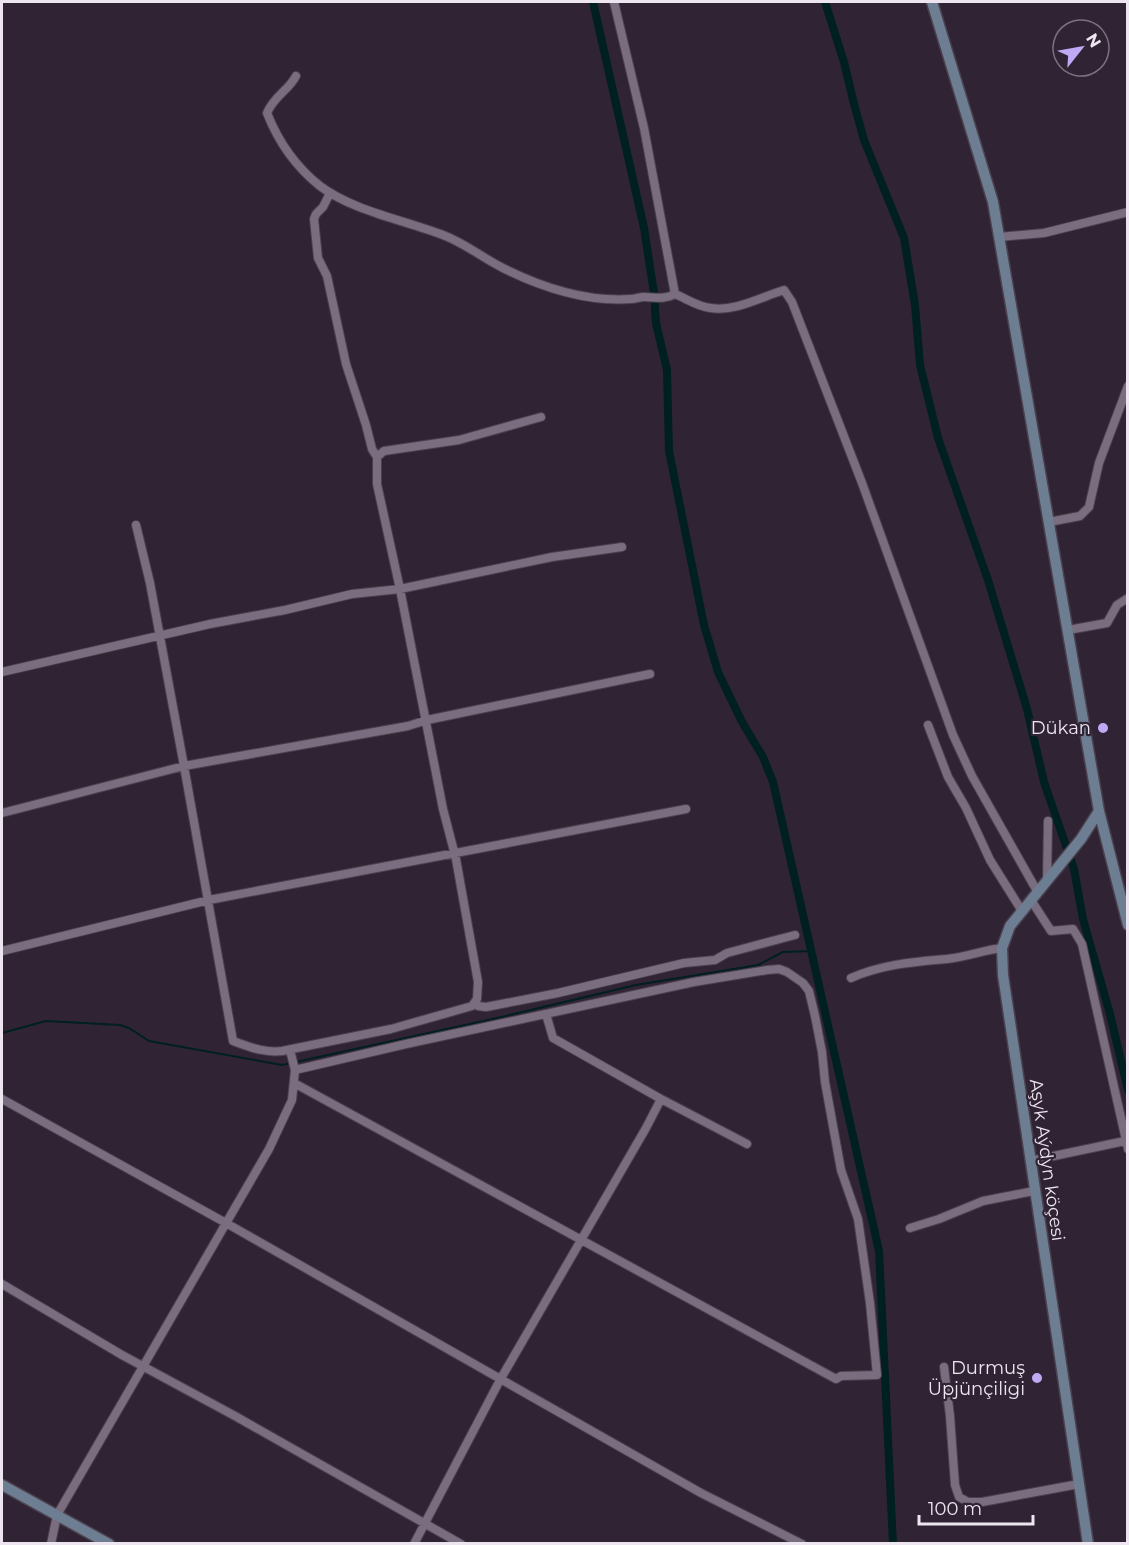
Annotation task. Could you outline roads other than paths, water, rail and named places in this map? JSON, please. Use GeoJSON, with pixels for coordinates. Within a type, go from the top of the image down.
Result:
{"type":"FeatureCollection","features":[{"type":"Feature","properties":{"kind":"main road"},"geometry":{"type":"LineString","coordinates":[[932,2],[993,202],[1099,811],[1128,925]]}},
{"type":"Feature","properties":{"kind":"main road","name":"Aşyk Aýdyn köçesi"},"geometry":{"type":"LineString","coordinates":[[1088,1544],[1034,1191],[1003,975],[1002,948],[1011,926],[1081,839],[1099,811]]}},
{"type":"Feature","properties":{"kind":"main road"},"geometry":{"type":"LineString","coordinates":[[2,1485],[105,1542]]}},
{"type":"Feature","properties":{"kind":"street"},"geometry":{"type":"LineString","coordinates":[[614,2],[644,128],[675,294]]}},
{"type":"Feature","properties":{"kind":"street"},"geometry":{"type":"LineString","coordinates":[[296,76],[292,84],[276,98],[267,112],[285,149],[305,174],[328,195],[447,236],[505,270],[565,292],[630,299],[668,298],[675,294]]}},
{"type":"Feature","properties":{"kind":"street"},"geometry":{"type":"LineString","coordinates":[[136,525],[160,636],[233,1041],[256,1050],[290,1052],[444,1016],[472,1006],[477,999],[478,982],[454,852],[443,809],[377,484],[377,457],[372,449],[346,364],[327,276],[318,258],[313,225],[316,213],[323,207],[328,195]]}},
{"type":"Feature","properties":{"kind":"street"},"geometry":{"type":"LineString","coordinates":[[999,237],[1044,233],[1128,212]]}},
{"type":"Feature","properties":{"kind":"street"},"geometry":{"type":"LineString","coordinates":[[675,294],[709,308],[734,308],[784,290],[792,302],[862,483],[953,735],[1051,931],[1073,929],[1082,944],[1126,1145],[1030,1161]]}},
{"type":"Feature","properties":{"kind":"street"},"geometry":{"type":"LineString","coordinates":[[1049,522],[1080,516],[1089,507],[1099,462],[1128,386]]}},
{"type":"Feature","properties":{"kind":"street"},"geometry":{"type":"LineString","coordinates":[[377,457],[384,451],[459,440],[541,417]]}},
{"type":"Feature","properties":{"kind":"street"},"geometry":{"type":"LineString","coordinates":[[2,672],[351,594],[400,589],[622,546]]}},
{"type":"Feature","properties":{"kind":"street"},"geometry":{"type":"LineString","coordinates":[[1068,630],[1107,623],[1117,605],[1128,598]]}},
{"type":"Feature","properties":{"kind":"street"},"geometry":{"type":"LineString","coordinates":[[2,813],[184,766],[408,726],[650,674]]}},
{"type":"Feature","properties":{"kind":"street"},"geometry":{"type":"LineString","coordinates":[[928,725],[948,777],[966,808],[990,860],[1022,911]]}},
{"type":"Feature","properties":{"kind":"street"},"geometry":{"type":"LineString","coordinates":[[2,951],[209,900],[686,809]]}},
{"type":"Feature","properties":{"kind":"street"},"geometry":{"type":"LineString","coordinates":[[1048,821],[1046,841],[1050,878]]}},
{"type":"Feature","properties":{"kind":"street"},"geometry":{"type":"LineString","coordinates":[[475,1002],[478,1006],[486,1006],[558,993],[684,963],[715,960],[727,953],[795,935]]}},
{"type":"Feature","properties":{"kind":"street"},"geometry":{"type":"LineString","coordinates":[[851,978],[864,972],[896,964],[948,959],[1002,948]]}},
{"type":"Feature","properties":{"kind":"street"},"geometry":{"type":"LineString","coordinates":[[294,1083],[836,1379],[841,1376],[877,1375],[858,1219],[842,1170],[815,1016],[809,991],[803,983],[787,972],[780,969],[767,970],[694,982],[295,1069]]}},
{"type":"Feature","properties":{"kind":"street"},"geometry":{"type":"LineString","coordinates":[[546,1014],[554,1038],[661,1100],[747,1144]]}},
{"type":"Feature","properties":{"kind":"street"},"geometry":{"type":"LineString","coordinates":[[51,1544],[57,1515],[269,1149],[292,1100],[295,1069],[290,1052]]}},
{"type":"Feature","properties":{"kind":"street"},"geometry":{"type":"LineString","coordinates":[[2,1099],[226,1223],[700,1493],[802,1544]]}},
{"type":"Feature","properties":{"kind":"street"},"geometry":{"type":"LineString","coordinates":[[414,1544],[500,1380],[661,1100]]}},
{"type":"Feature","properties":{"kind":"street"},"geometry":{"type":"LineString","coordinates":[[910,1228],[983,1201],[1034,1191]]}},
{"type":"Feature","properties":{"kind":"street"},"geometry":{"type":"LineString","coordinates":[[2,1284],[143,1366],[461,1544]]}},
{"type":"Feature","properties":{"kind":"street"},"geometry":{"type":"LineString","coordinates":[[944,1367],[955,1485],[959,1497],[968,1502],[982,1502],[1079,1484]]}},
{"type":"Feature","properties":{"kind":"waterway"},"geometry":{"type":"LineString","coordinates":[[593,2],[644,228],[656,323],[667,370],[669,451],[704,625],[718,672],[742,722],[763,757],[773,782],[879,1251],[893,1544]]}},
{"type":"Feature","properties":{"kind":"waterway"},"geometry":{"type":"LineString","coordinates":[[825,2],[844,62],[864,140],[904,238],[915,305],[920,365],[938,438],[988,580],[1027,709],[1044,782],[1074,869],[1083,919],[1110,1014],[1128,1090]]}},
{"type":"Feature","properties":{"kind":"waterway"},"geometry":{"type":"LineString","coordinates":[[2,1033],[46,1021],[120,1025],[149,1041],[282,1065],[636,985],[758,965],[783,952],[813,951]]}},
{"type":"Feature","properties":{"kind":"place","name":"Dükan"},"geometry":{"type":"Point","coordinates":[1103,728]}},
{"type":"Feature","properties":{"kind":"place","name":"Durmuş Üpjünçiligi"},"geometry":{"type":"Point","coordinates":[1037,1378]}}]}
